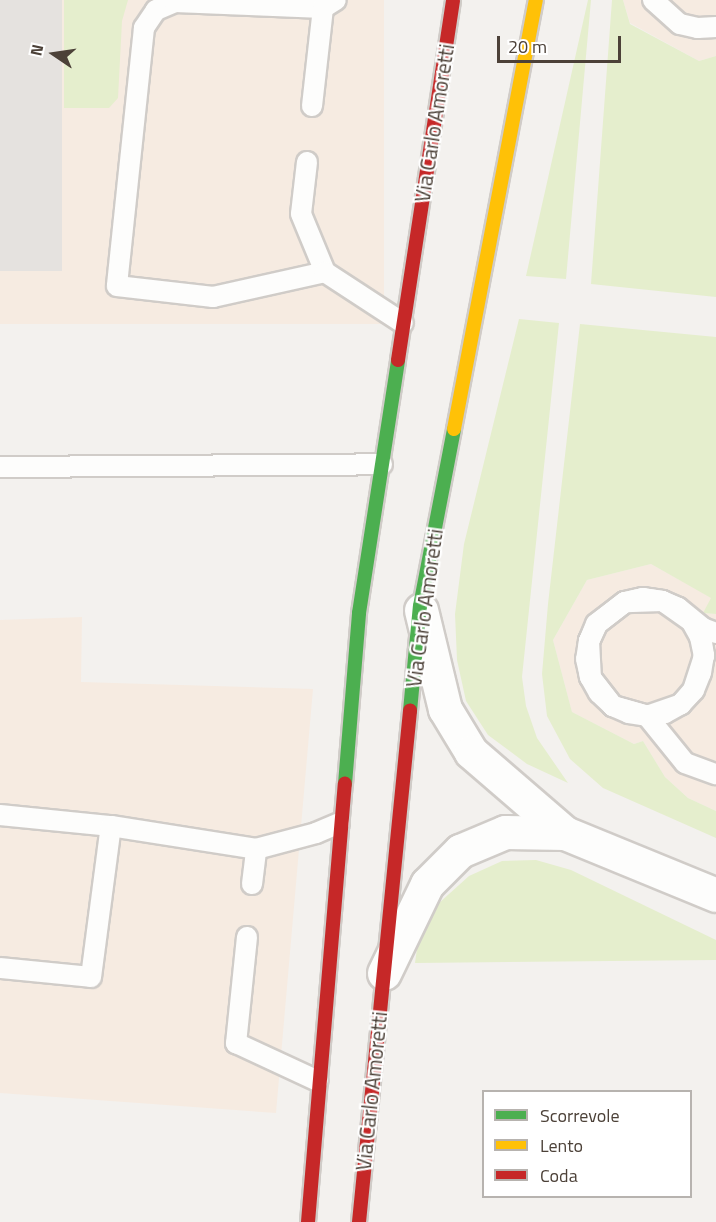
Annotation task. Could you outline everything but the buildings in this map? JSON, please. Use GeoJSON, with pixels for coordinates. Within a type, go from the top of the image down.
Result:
{"type":"FeatureCollection","features":[{"type":"Feature","properties":{"kind":"street","name":"Via Carlo Amoretti"},"geometry":{"type":"LineString","coordinates":[[306,1218],[359,613],[453,0]]}},
{"type":"Feature","properties":{"kind":"street","name":"Via Carlo Amoretti"},"geometry":{"type":"LineString","coordinates":[[359,1222],[420,606],[522,88],[536,0]]}},
{"type":"Feature","properties":{"kind":"street"},"geometry":{"type":"LineString","coordinates":[[522,88],[548,0]]}},
{"type":"Feature","properties":{"kind":"street"},"geometry":{"type":"LineString","coordinates":[[420,606],[445,709],[471,752],[565,833],[716,895]]}},
{"type":"Feature","properties":{"kind":"street"},"geometry":{"type":"LineString","coordinates":[[384,973],[427,884],[460,851],[505,832],[565,833]]}},
{"type":"Feature","properties":{"kind":"lane"},"geometry":{"type":"LineString","coordinates":[[312,106],[330,4],[174,2],[156,10],[144,28],[117,286],[213,297],[325,272]]}},
{"type":"Feature","properties":{"kind":"lane"},"geometry":{"type":"LineString","coordinates":[[307,162],[301,214],[325,272],[403,323]]}},
{"type":"Feature","properties":{"kind":"lane"},"geometry":{"type":"LineString","coordinates":[[0,467],[382,464]]}},
{"type":"Feature","properties":{"kind":"lane"},"geometry":{"type":"LineString","coordinates":[[716,633],[685,615],[643,598],[617,606],[597,624],[589,659],[599,693],[629,712],[685,763],[716,774]]}},
{"type":"Feature","properties":{"kind":"lane"},"geometry":{"type":"LineString","coordinates":[[629,712],[665,713],[681,704],[694,690],[701,674],[704,655],[685,615]]}},
{"type":"Feature","properties":{"kind":"lane"},"geometry":{"type":"LineString","coordinates":[[0,815],[111,826],[256,849],[316,833],[339,823]]}},
{"type":"Feature","properties":{"kind":"lane"},"geometry":{"type":"LineString","coordinates":[[0,968],[91,977],[111,826]]}},
{"type":"Feature","properties":{"kind":"lane"},"geometry":{"type":"LineString","coordinates":[[252,884],[256,849]]}},
{"type":"Feature","properties":{"kind":"lane"},"geometry":{"type":"LineString","coordinates":[[247,937],[236,1043],[318,1081]]}},
{"type":"Feature","properties":{"kind":"shaded area"},"geometry":{"type":"Polygon","coordinates":[[[0,0],[384,0],[384,324],[0,324],[0,0]]]}},
{"type":"Feature","properties":{"kind":"shaded area"},"geometry":{"type":"Polygon","coordinates":[[[0,0],[62,0],[62,271],[0,271],[0,0]]]}},
{"type":"Feature","properties":{"kind":"shaded area"},"geometry":{"type":"Polygon","coordinates":[[[623,0],[716,0],[716,56],[699,61],[630,23],[623,0]]]}},
{"type":"Feature","properties":{"kind":"shaded area"},"geometry":{"type":"Polygon","coordinates":[[[651,564],[712,598],[704,613],[716,614],[716,811],[688,798],[665,777],[643,741],[634,744],[572,712],[553,640],[587,580],[651,564]]]}},
{"type":"Feature","properties":{"kind":"shaded area"},"geometry":{"type":"Polygon","coordinates":[[[82,617],[81,682],[313,689],[276,1113],[0,1093],[0,620],[82,617]]]}},
{"type":"Feature","properties":{"kind":"green space"},"geometry":{"type":"Polygon","coordinates":[[[64,0],[128,0],[122,21],[118,98],[109,108],[64,108],[64,0]]]}},
{"type":"Feature","properties":{"kind":"green space"},"geometry":{"type":"Polygon","coordinates":[[[588,0],[591,0],[566,279],[526,276],[588,0]]]}},
{"type":"Feature","properties":{"kind":"green space"},"geometry":{"type":"Polygon","coordinates":[[[612,0],[623,0],[630,24],[699,61],[716,56],[716,297],[591,284],[612,0]]]}},
{"type":"Feature","properties":{"kind":"green space"},"geometry":{"type":"Polygon","coordinates":[[[519,319],[559,323],[522,677],[526,706],[537,738],[568,783],[527,764],[488,735],[466,701],[457,660],[455,614],[464,544],[519,319]]]}},
{"type":"Feature","properties":{"kind":"green space"},"geometry":{"type":"Polygon","coordinates":[[[580,324],[716,337],[716,614],[703,613],[711,598],[651,564],[587,580],[553,640],[572,712],[634,744],[643,741],[665,777],[688,798],[716,811],[716,838],[603,788],[570,759],[547,716],[542,674],[580,324]]]}},
{"type":"Feature","properties":{"kind":"green space"},"geometry":{"type":"Polygon","coordinates":[[[536,860],[571,870],[716,940],[716,960],[415,963],[419,934],[439,903],[469,876],[502,861],[536,860]]]}},
{"type":"Feature","properties":{"kind":"traffic: fast"},"geometry":{"type":"LineString","coordinates":[[345,784],[359,613],[398,360]]}},
{"type":"Feature","properties":{"kind":"traffic: fast"},"geometry":{"type":"LineString","coordinates":[[410,711],[420,606],[454,429]]}},
{"type":"Feature","properties":{"kind":"traffic: slow"},"geometry":{"type":"LineString","coordinates":[[454,429],[536,0]]}},
{"type":"Feature","properties":{"kind":"traffic: jam"},"geometry":{"type":"LineString","coordinates":[[398,360],[453,0]]}},
{"type":"Feature","properties":{"kind":"traffic: jam"},"geometry":{"type":"LineString","coordinates":[[359,1222],[410,711]]}},
{"type":"Feature","properties":{"kind":"traffic: jam"},"geometry":{"type":"LineString","coordinates":[[308,1222],[345,784]]}}]}
